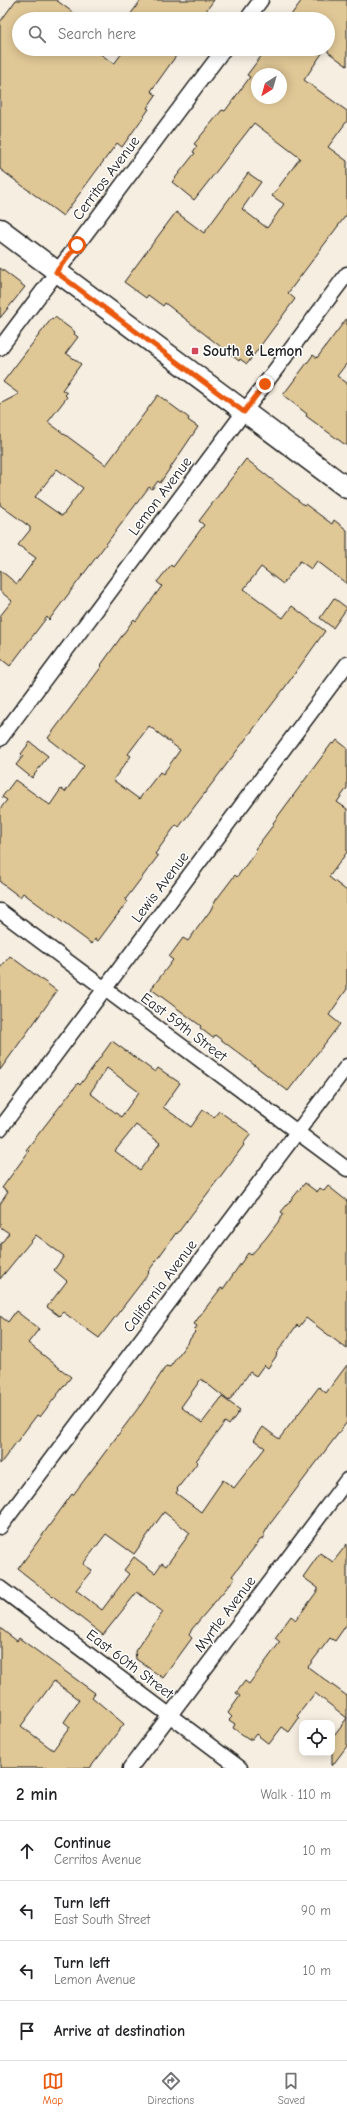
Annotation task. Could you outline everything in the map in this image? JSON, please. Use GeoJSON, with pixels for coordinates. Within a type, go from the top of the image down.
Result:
{"type":"FeatureCollection","features":[{"type":"Feature","properties":{"kind":"main road"},"geometry":{"type":"LineString","coordinates":[[0,228],[56,272],[347,488]]}},
{"type":"Feature","properties":{"kind":"street"},"geometry":{"type":"LineString","coordinates":[[252,12],[261,0]]}},
{"type":"Feature","properties":{"kind":"street","name":"Cerritos Avenue"},"geometry":{"type":"LineString","coordinates":[[0,348],[219,56]]}},
{"type":"Feature","properties":{"kind":"street","name":"Lemon Avenue"},"geometry":{"type":"LineString","coordinates":[[0,739],[347,274]]}},
{"type":"Feature","properties":{"kind":"street","name":"Lewis Avenue"},"geometry":{"type":"LineString","coordinates":[[0,1129],[347,664]]}},
{"type":"Feature","properties":{"kind":"street","name":"East 59th Street"},"geometry":{"type":"LineString","coordinates":[[0,911],[347,1169]]}},
{"type":"Feature","properties":{"kind":"street","name":"California Avenue"},"geometry":{"type":"LineString","coordinates":[[0,1527],[347,1066]]}},
{"type":"Feature","properties":{"kind":"street","name":"Myrtle Avenue"},"geometry":{"type":"LineString","coordinates":[[130,1768],[347,1480]]}},
{"type":"Feature","properties":{"kind":"street","name":"East 60th Street"},"geometry":{"type":"LineString","coordinates":[[0,1588],[240,1768]]}},
{"type":"Feature","properties":{"kind":"building"},"geometry":{"type":"Polygon","coordinates":[[[16,0],[56,0],[72,12],[12,12],[12,56],[103,56],[114,64],[120,56],[176,56],[151,91],[156,95],[147,108],[149,109],[122,147],[117,143],[63,216],[0,169],[0,22],[16,0]]]}},
{"type":"Feature","properties":{"kind":"building"},"geometry":{"type":"Polygon","coordinates":[[[141,0],[214,0],[205,12],[132,12],[141,0]]]}},
{"type":"Feature","properties":{"kind":"building"},"geometry":{"type":"Polygon","coordinates":[[[302,0],[347,0],[347,66],[333,56],[335,56],[335,12],[293,12],[302,0]]]}},
{"type":"Feature","properties":{"kind":"building"},"geometry":{"type":"Polygon","coordinates":[[[261,56],[320,56],[304,80],[347,111],[347,121],[328,147],[347,161],[347,214],[288,293],[295,299],[247,364],[240,359],[239,361],[165,303],[163,306],[148,295],[146,298],[124,282],[176,212],[204,233],[248,173],[261,182],[242,209],[267,228],[284,204],[272,196],[300,158],[254,123],[194,200],[172,182],[195,153],[193,152],[197,146],[194,144],[222,110],[225,111],[250,77],[247,75],[251,70],[251,104],[287,104],[287,68],[252,68],[261,56]]]}},
{"type":"Feature","properties":{"kind":"building"},"geometry":{"type":"Polygon","coordinates":[[[0,268],[25,287],[0,318],[0,268]]]}},
{"type":"Feature","properties":{"kind":"building"},"geometry":{"type":"Polygon","coordinates":[[[55,317],[75,332],[74,334],[78,337],[66,353],[81,364],[62,390],[67,393],[65,395],[67,397],[48,422],[106,465],[158,395],[189,418],[188,420],[198,427],[160,483],[158,481],[152,489],[149,487],[49,620],[47,617],[10,666],[0,658],[0,616],[12,601],[0,591],[0,570],[17,584],[36,558],[18,545],[30,530],[30,527],[0,505],[0,404],[19,394],[3,382],[52,318],[54,319],[55,317]],[[57,469],[35,497],[62,516],[83,488],[57,469]]]}},
{"type":"Feature","properties":{"kind":"building"},"geometry":{"type":"Polygon","coordinates":[[[347,318],[347,363],[337,376],[347,383],[347,446],[306,416],[307,414],[283,395],[313,355],[317,358],[347,318]]]}},
{"type":"Feature","properties":{"kind":"building"},"geometry":{"type":"Polygon","coordinates":[[[246,459],[304,505],[305,504],[332,524],[334,520],[347,530],[347,584],[317,561],[311,569],[300,561],[283,584],[261,567],[244,589],[283,618],[292,606],[325,631],[283,690],[179,827],[176,825],[155,854],[158,856],[125,900],[127,902],[98,941],[95,939],[92,944],[23,893],[20,897],[0,882],[0,809],[7,800],[2,797],[15,780],[50,805],[61,789],[65,792],[84,766],[48,738],[102,666],[101,665],[134,619],[136,621],[162,586],[157,582],[171,565],[173,567],[204,525],[199,521],[246,459]],[[149,726],[128,754],[131,756],[113,780],[139,799],[160,772],[163,774],[180,750],[149,726]]]}},
{"type":"Feature","properties":{"kind":"building"},"geometry":{"type":"Polygon","coordinates":[[[334,598],[347,608],[333,628],[320,618],[334,598]]]}},
{"type":"Feature","properties":{"kind":"building"},"geometry":{"type":"Polygon","coordinates":[[[337,740],[347,748],[347,788],[337,802],[347,809],[347,852],[329,877],[347,891],[347,989],[329,1015],[340,1024],[288,1091],[215,1035],[213,1038],[200,1028],[201,1026],[151,989],[173,960],[169,957],[183,938],[188,941],[210,911],[216,900],[235,875],[237,877],[257,850],[255,849],[274,824],[273,823],[332,743],[334,744],[337,740]]]}},
{"type":"Feature","properties":{"kind":"building"},"geometry":{"type":"Polygon","coordinates":[[[30,742],[48,756],[32,778],[16,765],[23,756],[21,754],[30,742]]]}},
{"type":"Feature","properties":{"kind":"building"},"geometry":{"type":"Polygon","coordinates":[[[10,956],[57,991],[0,1070],[0,968],[10,956]]]}},
{"type":"Feature","properties":{"kind":"building"},"geometry":{"type":"Polygon","coordinates":[[[112,1041],[155,1072],[158,1068],[180,1083],[163,1107],[191,1127],[203,1110],[214,1117],[219,1111],[251,1134],[177,1234],[176,1233],[148,1272],[149,1273],[99,1338],[63,1312],[59,1316],[47,1307],[67,1281],[54,1270],[64,1256],[36,1235],[0,1279],[0,1245],[9,1233],[0,1227],[0,1204],[8,1192],[2,1188],[29,1151],[26,1150],[78,1083],[80,1085],[112,1041]],[[107,1068],[90,1093],[121,1117],[139,1092],[107,1068]],[[136,1125],[115,1151],[140,1170],[160,1143],[136,1125]]]}},
{"type":"Feature","properties":{"kind":"building"},"geometry":{"type":"Polygon","coordinates":[[[305,1183],[317,1192],[320,1188],[324,1191],[328,1186],[347,1201],[347,1349],[306,1318],[299,1327],[297,1325],[268,1368],[264,1365],[256,1376],[250,1372],[229,1401],[201,1379],[181,1407],[202,1423],[222,1397],[240,1410],[229,1425],[225,1422],[196,1461],[198,1462],[177,1489],[178,1490],[176,1493],[201,1512],[223,1480],[234,1488],[265,1448],[254,1440],[263,1427],[279,1439],[319,1387],[326,1393],[347,1365],[347,1422],[270,1524],[264,1534],[264,1538],[260,1540],[232,1576],[235,1578],[192,1629],[189,1635],[192,1638],[163,1678],[136,1659],[135,1651],[163,1612],[137,1592],[103,1635],[18,1569],[72,1494],[73,1495],[142,1403],[166,1366],[170,1367],[195,1332],[194,1331],[197,1326],[194,1324],[201,1314],[221,1288],[223,1289],[248,1253],[251,1255],[266,1238],[284,1214],[281,1212],[305,1183]],[[164,1512],[134,1554],[106,1534],[83,1564],[92,1570],[76,1590],[102,1610],[129,1574],[124,1570],[134,1557],[155,1573],[162,1563],[166,1566],[190,1533],[164,1512]]]}},
{"type":"Feature","properties":{"kind":"building"},"geometry":{"type":"Polygon","coordinates":[[[16,1311],[39,1329],[28,1343],[71,1377],[40,1417],[37,1415],[0,1464],[0,1316],[8,1322],[16,1311]]]}},
{"type":"Feature","properties":{"kind":"building"},"geometry":{"type":"Polygon","coordinates":[[[347,1544],[347,1624],[335,1641],[330,1638],[308,1667],[347,1696],[347,1718],[315,1693],[297,1716],[299,1718],[289,1732],[282,1727],[269,1744],[256,1734],[252,1739],[249,1739],[233,1728],[235,1724],[229,1720],[232,1717],[228,1713],[240,1696],[236,1693],[245,1681],[249,1684],[280,1642],[275,1638],[291,1616],[296,1620],[318,1590],[318,1588],[303,1577],[320,1553],[333,1562],[347,1544]]]}},
{"type":"Feature","properties":{"kind":"building"},"geometry":{"type":"Polygon","coordinates":[[[0,1628],[17,1641],[19,1638],[95,1693],[92,1697],[124,1724],[90,1768],[0,1768],[0,1628]],[[54,1681],[21,1726],[53,1750],[70,1727],[64,1722],[79,1700],[54,1681]]]}},
{"type":"Feature","properties":{"kind":"building"},"geometry":{"type":"Polygon","coordinates":[[[347,1718],[347,1746],[332,1766],[332,1756],[335,1756],[335,1734],[347,1718]]]}},
{"type":"Feature","properties":{"kind":"place","name":"South & Lemon"},"geometry":{"type":"Point","coordinates":[195,351]}},
{"type":"Feature","properties":{"kind":"route"},"geometry":{"type":"LineString","coordinates":[[77,245],[56,272],[244,412],[265,384]]}}]}
